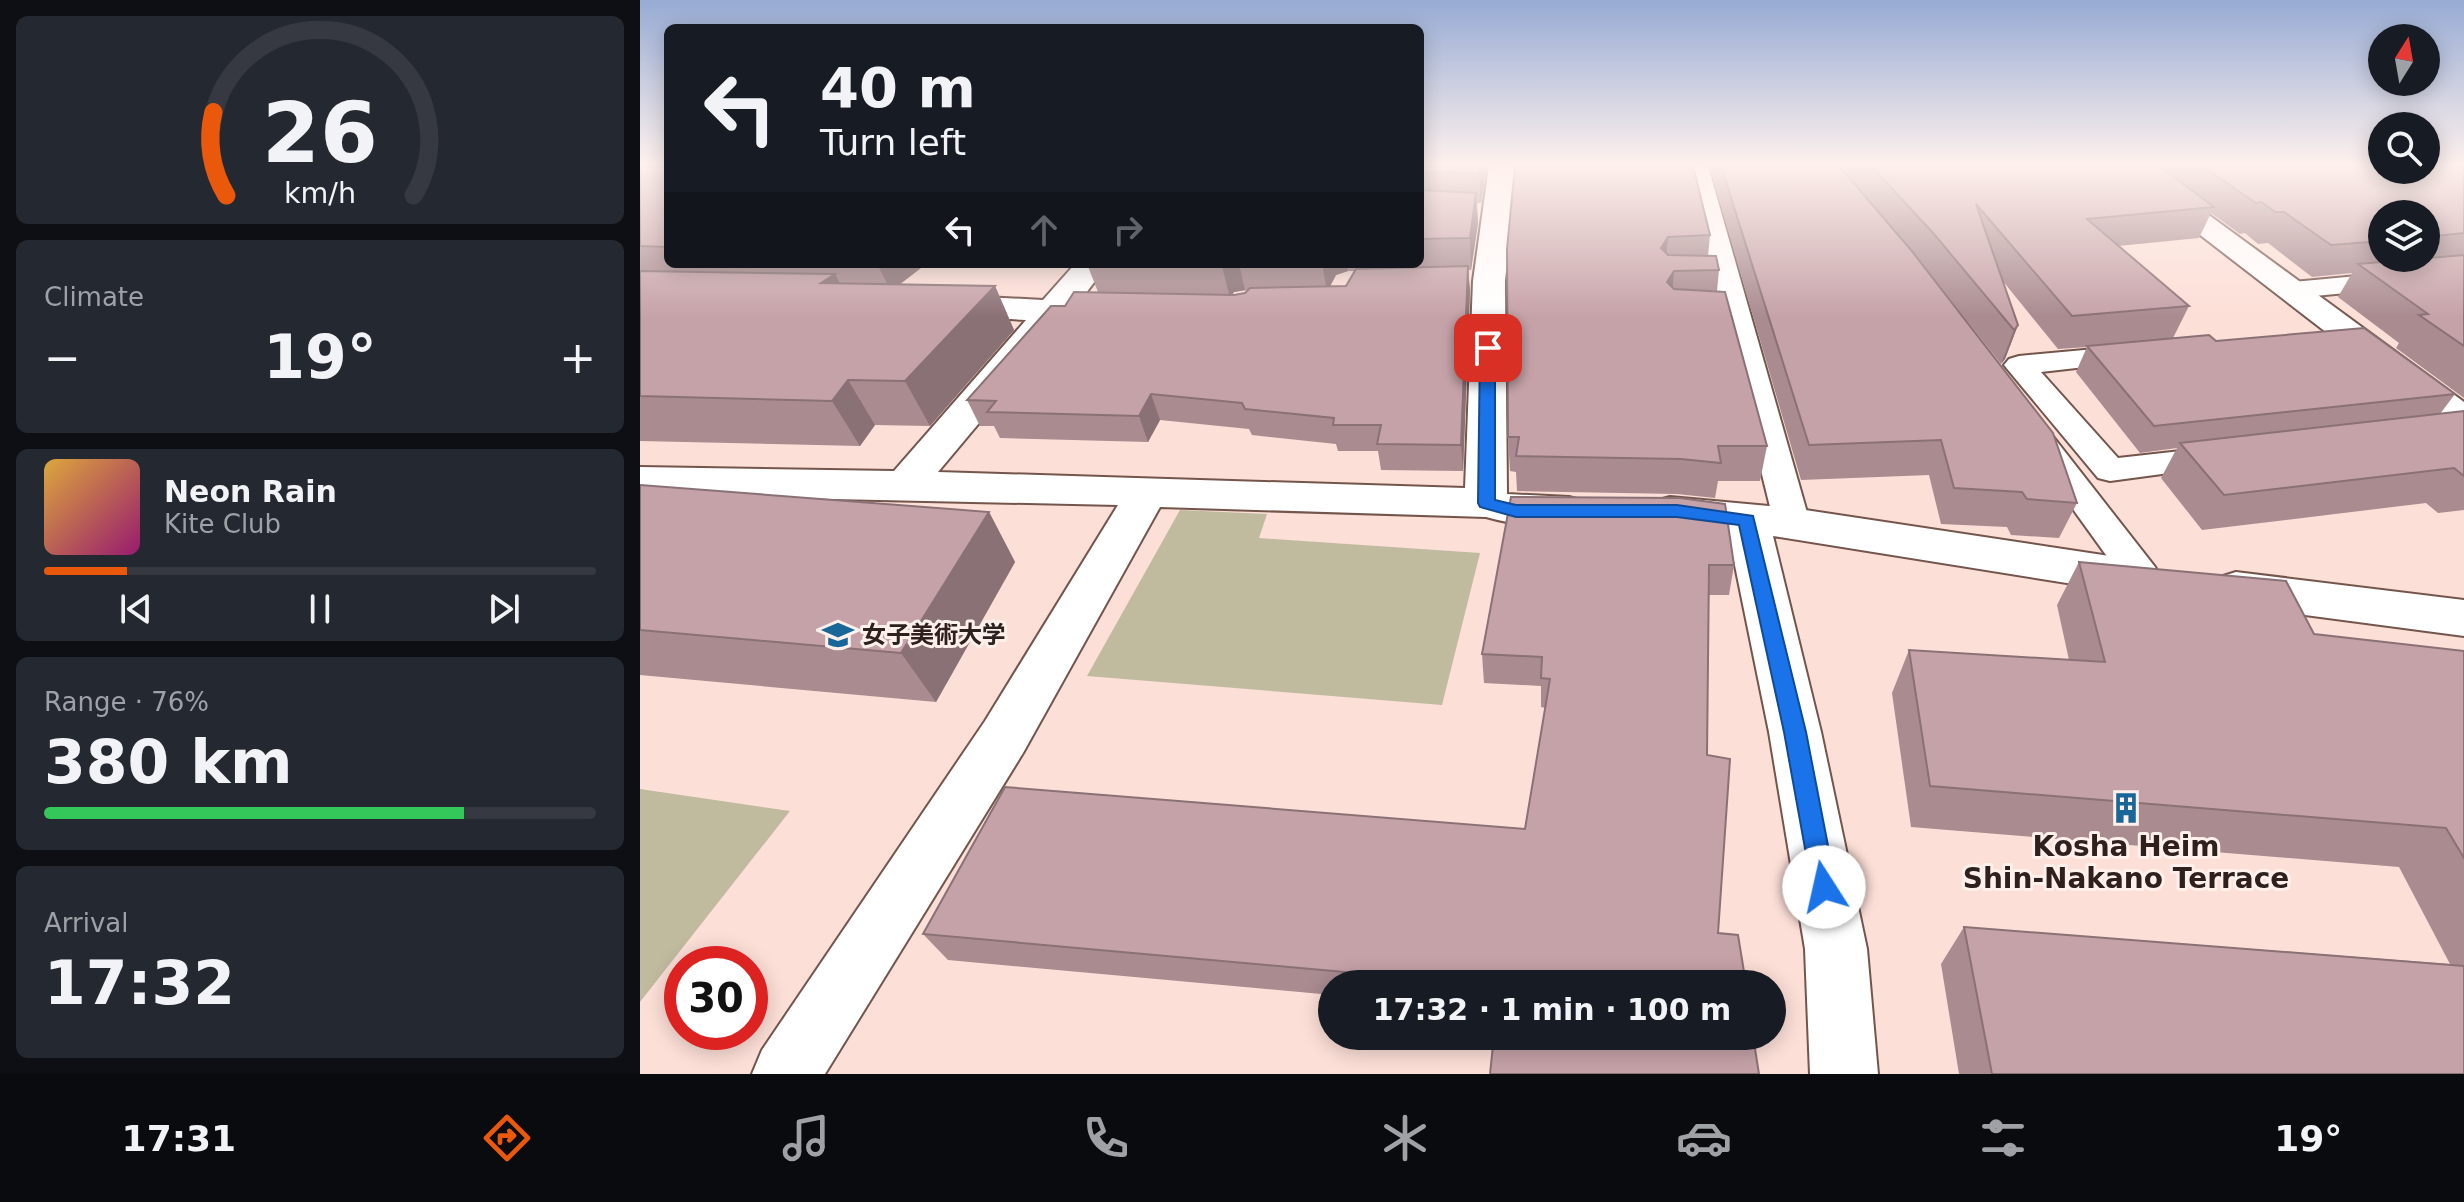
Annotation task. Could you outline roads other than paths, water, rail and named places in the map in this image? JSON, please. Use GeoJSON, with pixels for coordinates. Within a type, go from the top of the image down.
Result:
{"type":"FeatureCollection","features":[{"type":"Feature","properties":{"kind":"street"},"geometry":{"type":"LineString","coordinates":[[1486,503],[1473,281],[1488,216]]}},
{"type":"Feature","properties":{"kind":"street"},"geometry":{"type":"LineString","coordinates":[[2192,216],[2464,420]]}},
{"type":"Feature","properties":{"kind":"street"},"geometry":{"type":"LineString","coordinates":[[905,485],[1068,307],[1090,268]]}},
{"type":"Feature","properties":{"kind":"street"},"geometry":{"type":"LineString","coordinates":[[908,304],[1068,307]]}},
{"type":"Feature","properties":{"kind":"street"},"geometry":{"type":"LineString","coordinates":[[640,481],[905,485],[1486,503],[1516,511],[1677,511],[1993,557],[2464,618]]}},
{"type":"Feature","properties":{"kind":"street"},"geometry":{"type":"LineString","coordinates":[[786,1074],[1004,737],[1147,492]]}},
{"type":"Feature","properties":{"kind":"street"},"geometry":{"type":"LineString","coordinates":[[1769,522],[1795,732],[1836,949],[1844,1074]]}},
{"type":"Feature","properties":{"kind":"lane"},"geometry":{"type":"LineString","coordinates":[[1704,216],[1712,277],[1769,522]]}},
{"type":"Feature","properties":{"kind":"lane"},"geometry":{"type":"LineString","coordinates":[[2293,290],[2464,274]]}},
{"type":"Feature","properties":{"kind":"lane"},"geometry":{"type":"LineString","coordinates":[[2305,340],[2353,335]]}},
{"type":"Feature","properties":{"kind":"lane"},"geometry":{"type":"LineString","coordinates":[[2162,352],[2019,365],[2110,470],[2248,454]]}},
{"type":"Feature","properties":{"kind":"lane"},"geometry":{"type":"LineString","coordinates":[[2019,413],[2142,577]]}},
{"type":"Feature","properties":{"kind":"lane"},"geometry":{"type":"LineString","coordinates":[[2433,434],[2464,430]]}},
{"type":"Feature","properties":{"kind":"place","name":"女子美術大学"},"geometry":{"type":"Point","coordinates":[838,635]}},
{"type":"Feature","properties":{"kind":"place","name":"Kosha Heim Shin-Nakano Terrace"},"geometry":{"type":"Point","coordinates":[2126,808]}}]}
